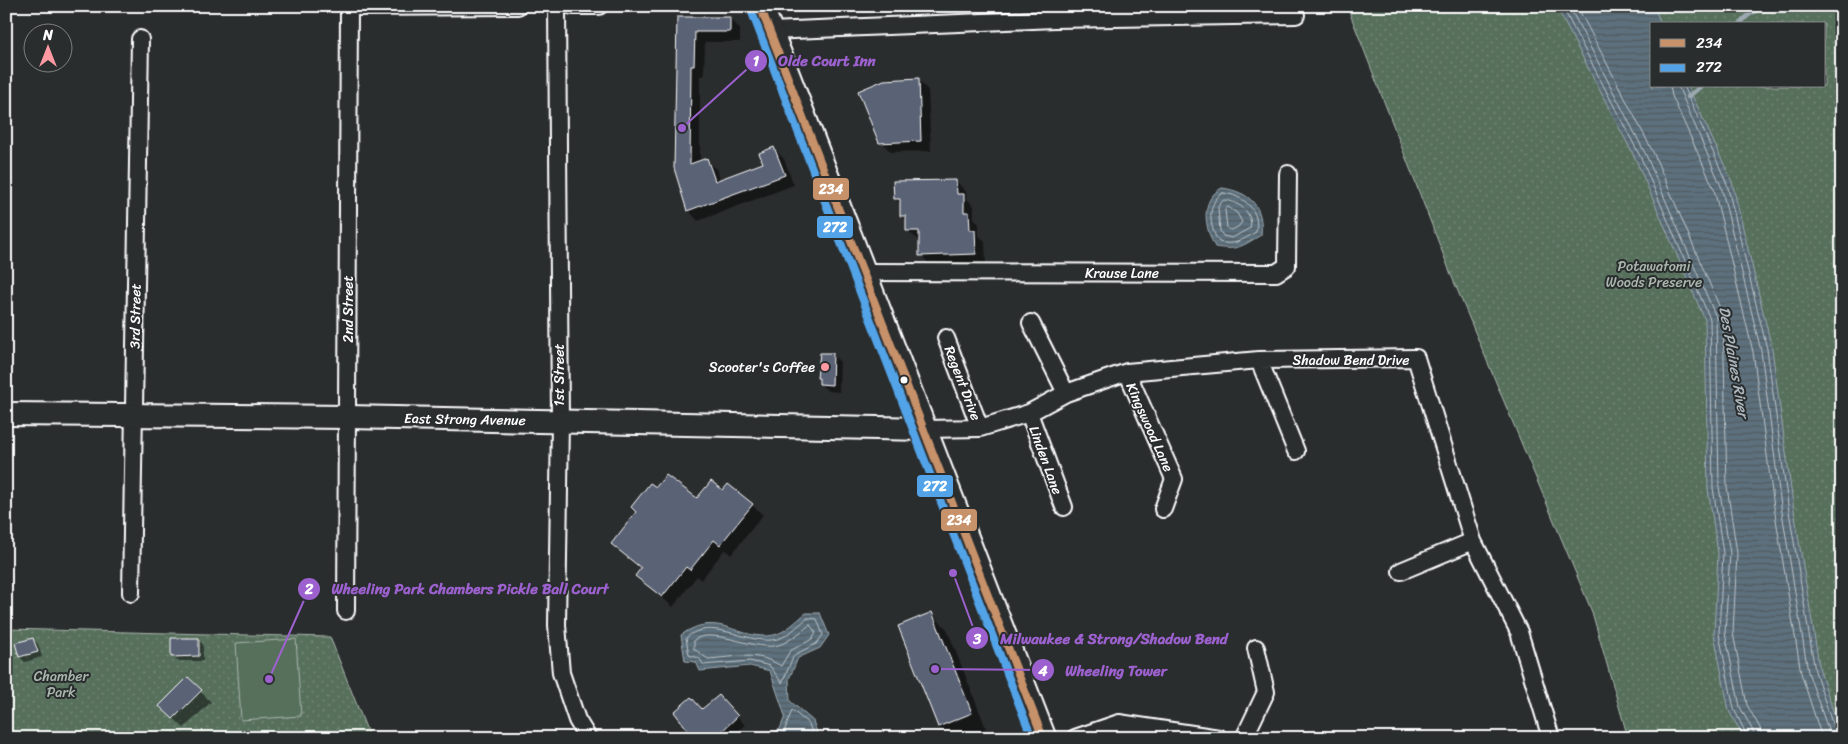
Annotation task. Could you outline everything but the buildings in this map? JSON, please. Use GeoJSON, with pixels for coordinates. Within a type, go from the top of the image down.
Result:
{"type":"FeatureCollection","features":[{"type":"Feature","properties":{"kind":"main road"},"geometry":{"type":"LineString","coordinates":[[760,6],[1043,738]]}},
{"type":"Feature","properties":{"kind":"street"},"geometry":{"type":"LineString","coordinates":[[349,7],[518,6]]}},
{"type":"Feature","properties":{"kind":"street","name":"1st Street"},"geometry":{"type":"LineString","coordinates":[[557,6],[560,421],[558,625],[561,673],[577,720],[588,738]]}},
{"type":"Feature","properties":{"kind":"street"},"geometry":{"type":"LineString","coordinates":[[572,6],[599,6]]}},
{"type":"Feature","properties":{"kind":"street","name":"2nd Street"},"geometry":{"type":"LineString","coordinates":[[346,611],[349,7]]}},
{"type":"Feature","properties":{"kind":"street"},"geometry":{"type":"LineString","coordinates":[[770,32],[1055,18],[1296,15]]}},
{"type":"Feature","properties":{"kind":"street","name":"3rd Street"},"geometry":{"type":"LineString","coordinates":[[131,593],[140,39]]}},
{"type":"Feature","properties":{"kind":"street","name":"Krause Lane"},"geometry":{"type":"LineString","coordinates":[[863,272],[1276,273],[1287,266],[1288,174]]}},
{"type":"Feature","properties":{"kind":"street"},"geometry":{"type":"LineString","coordinates":[[1031,323],[1066,393]]}},
{"type":"Feature","properties":{"kind":"street","name":"Regent Drive"},"geometry":{"type":"LineString","coordinates":[[946,338],[980,428]]}},
{"type":"Feature","properties":{"kind":"street","name":"Shadow Bend Drive"},"geometry":{"type":"LineString","coordinates":[[924,429],[980,428],[1029,413],[1066,393],[1127,372],[1259,360],[1416,358],[1473,541],[1519,632],[1551,738]]}},
{"type":"Feature","properties":{"kind":"street"},"geometry":{"type":"LineString","coordinates":[[1259,360],[1296,451]]}},
{"type":"Feature","properties":{"kind":"street","name":"Kingswood Lane"},"geometry":{"type":"LineString","coordinates":[[1127,372],[1174,479],[1163,509]]}},
{"type":"Feature","properties":{"kind":"street","name":"Linden Lane"},"geometry":{"type":"LineString","coordinates":[[1029,413],[1064,507]]}},
{"type":"Feature","properties":{"kind":"street","name":"East Strong Avenue"},"geometry":{"type":"LineString","coordinates":[[6,414],[348,417],[924,429]]}},
{"type":"Feature","properties":{"kind":"street"},"geometry":{"type":"LineString","coordinates":[[1401,571],[1473,541]]}},
{"type":"Feature","properties":{"kind":"street"},"geometry":{"type":"LineString","coordinates":[[1244,738],[1266,692],[1256,648]]}},
{"type":"Feature","properties":{"kind":"street"},"geometry":{"type":"LineString","coordinates":[[1075,738],[1119,723],[1219,738]]}},
{"type":"Feature","properties":{"kind":"green space","name":"Potawatomi Woods Preserve"},"geometry":{"type":"Polygon","coordinates":[[[1347,6],[1842,6],[1842,738],[1628,738],[1592,612],[1452,277],[1347,6]]]}},
{"type":"Feature","properties":{"kind":"green space","name":"Chamber Park"},"geometry":{"type":"Polygon","coordinates":[[[6,629],[330,637],[370,738],[6,738],[6,629]]]}},
{"type":"Feature","properties":{"kind":"green space"},"geometry":{"type":"Polygon","coordinates":[[[296,639],[301,716],[241,720],[236,643],[296,639]]]}},
{"type":"Feature","properties":{"kind":"water","name":"Des Plaines River"},"geometry":{"type":"Polygon","coordinates":[[[1556,6],[1654,6],[1660,22],[1650,22],[1650,88],[1689,88],[1732,182],[1772,349],[1793,504],[1820,671],[1842,738],[1744,738],[1729,711],[1714,634],[1718,553],[1708,489],[1705,320],[1636,160],[1556,6]]]}},
{"type":"Feature","properties":{"kind":"water"},"geometry":{"type":"Polygon","coordinates":[[[1222,188],[1232,190],[1247,197],[1253,202],[1260,216],[1261,235],[1235,248],[1215,247],[1208,231],[1207,206],[1215,193],[1222,188]]]}},
{"type":"Feature","properties":{"kind":"water"},"geometry":{"type":"Polygon","coordinates":[[[806,613],[820,613],[829,635],[820,648],[798,658],[789,679],[790,701],[813,721],[819,738],[764,738],[780,729],[785,716],[770,671],[750,666],[700,671],[696,662],[685,661],[681,635],[694,628],[718,625],[761,636],[774,635],[787,629],[806,613]]]}},
{"type":"Feature","properties":{"kind":"waterway"},"geometry":{"type":"LineString","coordinates":[[1742,22],[1756,10],[1790,6]]}},
{"type":"Feature","properties":{"kind":"waterway"},"geometry":{"type":"LineString","coordinates":[[1688,97],[1699,88]]}},
{"type":"Feature","properties":{"kind":"transit line","name":"234"},"geometry":{"type":"LineString","coordinates":[[760,6],[1043,738]]}},
{"type":"Feature","properties":{"kind":"transit line","name":"272"},"geometry":{"type":"LineString","coordinates":[[751,10],[1032,738]]}},
{"type":"Feature","properties":{"kind":"place","name":"Olde Court Inn"},"geometry":{"type":"Point","coordinates":[682,128]}},
{"type":"Feature","properties":{"kind":"place","name":"Scooter's Coffee"},"geometry":{"type":"Point","coordinates":[825,367]}},
{"type":"Feature","properties":{"kind":"place","name":"Milwaukee & Strong/Shadow Bend"},"geometry":{"type":"Point","coordinates":[953,573]}},
{"type":"Feature","properties":{"kind":"place","name":"Wheeling Tower"},"geometry":{"type":"Point","coordinates":[935,669]}},
{"type":"Feature","properties":{"kind":"place","name":"Wheeling Park Chambers Pickle Ball Court"},"geometry":{"type":"Point","coordinates":[269,679]}}]}
